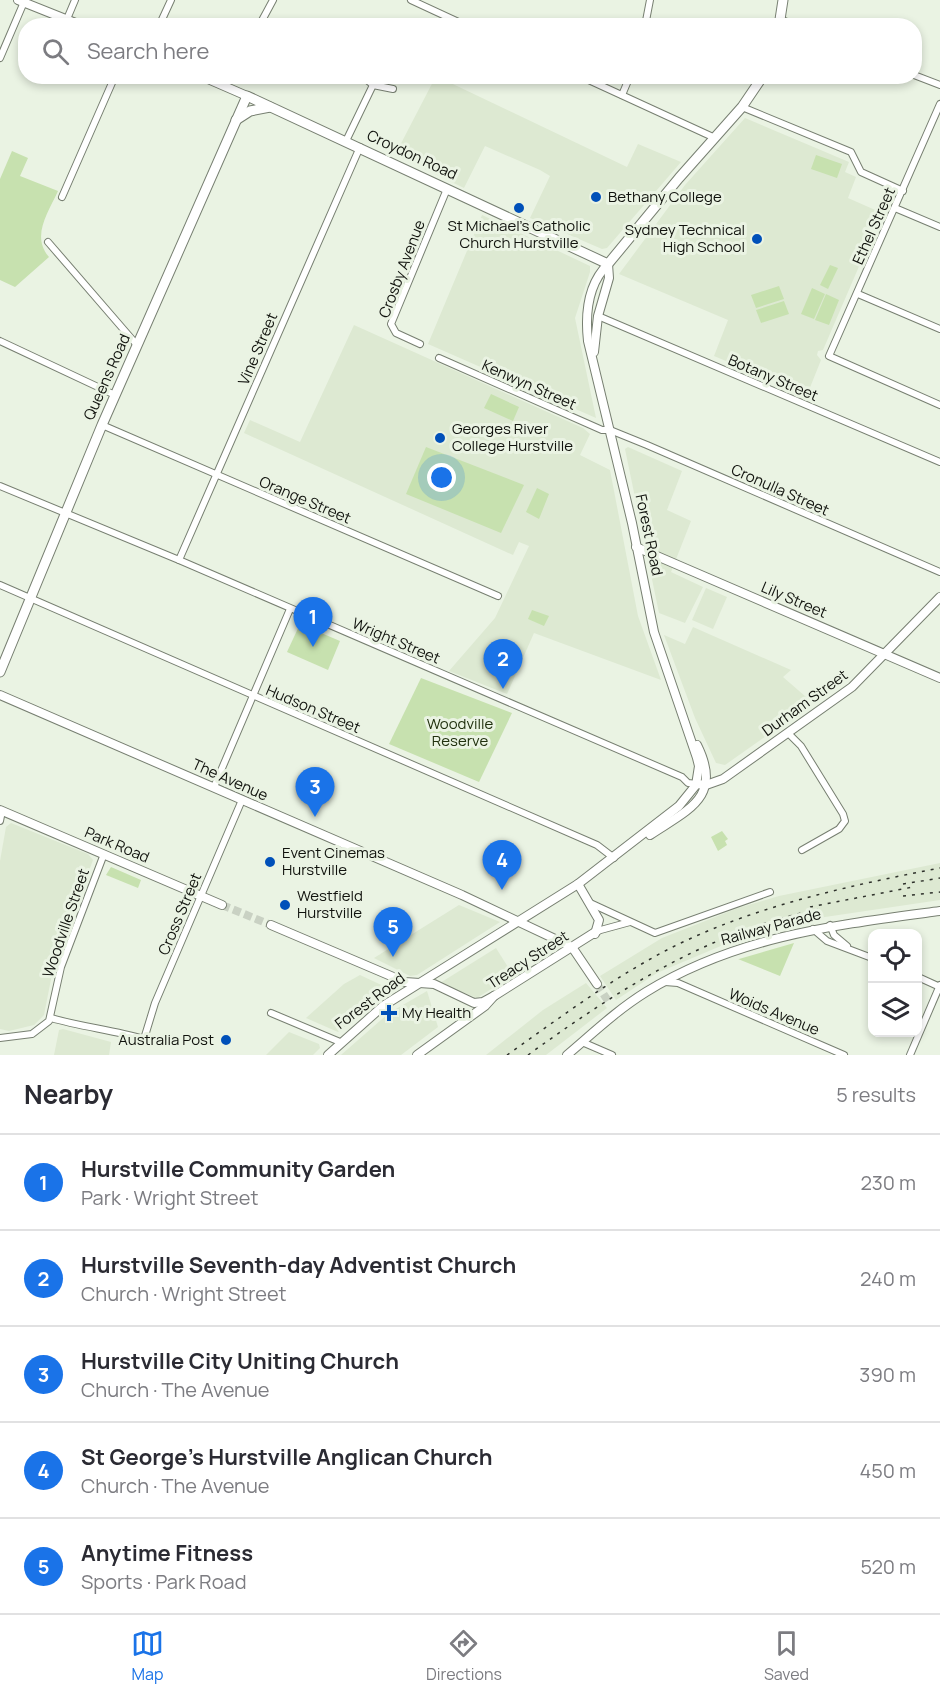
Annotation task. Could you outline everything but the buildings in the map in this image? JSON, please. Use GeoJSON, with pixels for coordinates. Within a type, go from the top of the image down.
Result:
{"type":"FeatureCollection","features":[{"type":"Feature","properties":{"kind":"main road"},"geometry":{"type":"LineString","coordinates":[[780,18],[783,0]]}},
{"type":"Feature","properties":{"kind":"main road","name":"Forest Road"},"geometry":{"type":"LineString","coordinates":[[608,264],[742,107],[758,84]]}},
{"type":"Feature","properties":{"kind":"main road","name":"Croydon Road"},"geometry":{"type":"LineString","coordinates":[[247,96],[608,264]]}},
{"type":"Feature","properties":{"kind":"main road","name":"Queens Road"},"geometry":{"type":"LineString","coordinates":[[0,672],[102,425],[247,96]]}},
{"type":"Feature","properties":{"kind":"main road"},"geometry":{"type":"LineString","coordinates":[[236,120],[250,111],[273,107]]}},
{"type":"Feature","properties":{"kind":"street"},"geometry":{"type":"LineString","coordinates":[[0,58],[21,1],[67,18],[75,0]]}},
{"type":"Feature","properties":{"kind":"street"},"geometry":{"type":"LineString","coordinates":[[163,18],[171,0]]}},
{"type":"Feature","properties":{"kind":"street"},"geometry":{"type":"LineString","coordinates":[[263,18],[273,0]]}},
{"type":"Feature","properties":{"kind":"street"},"geometry":{"type":"LineString","coordinates":[[411,0],[450,18]]}},
{"type":"Feature","properties":{"kind":"street"},"geometry":{"type":"LineString","coordinates":[[647,18],[650,0]]}},
{"type":"Feature","properties":{"kind":"street"},"geometry":{"type":"LineString","coordinates":[[922,78],[940,85]]}},
{"type":"Feature","properties":{"kind":"street"},"geometry":{"type":"LineString","coordinates":[[62,197],[111,84]]}},
{"type":"Feature","properties":{"kind":"street","name":"Croydon Road"},"geometry":{"type":"LineString","coordinates":[[217,84],[247,96]]}},
{"type":"Feature","properties":{"kind":"street"},"geometry":{"type":"LineString","coordinates":[[598,84],[715,138]]}},
{"type":"Feature","properties":{"kind":"street"},"geometry":{"type":"LineString","coordinates":[[622,95],[627,84]]}},
{"type":"Feature","properties":{"kind":"street"},"geometry":{"type":"LineString","coordinates":[[346,141],[373,85],[393,89]]}},
{"type":"Feature","properties":{"kind":"street","name":"Ethel Street"},"geometry":{"type":"LineString","coordinates":[[940,104],[829,356],[940,405]]}},
{"type":"Feature","properties":{"kind":"street"},"geometry":{"type":"LineString","coordinates":[[742,107],[851,152],[861,172],[903,191]]}},
{"type":"Feature","properties":{"kind":"street"},"geometry":{"type":"LineString","coordinates":[[932,122],[939,126]]}},
{"type":"Feature","properties":{"kind":"street","name":"Vine Street"},"geometry":{"type":"LineString","coordinates":[[179,560],[360,147]]}},
{"type":"Feature","properties":{"kind":"street","name":"Crosby Avenue"},"geometry":{"type":"LineString","coordinates":[[420,344],[396,333],[391,324],[447,189]]}},
{"type":"Feature","properties":{"kind":"street"},"geometry":{"type":"LineString","coordinates":[[895,208],[940,227]]}},
{"type":"Feature","properties":{"kind":"street"},"geometry":{"type":"LineString","coordinates":[[48,242],[137,345]]}},
{"type":"Feature","properties":{"kind":"street","name":"Forest Road"},"geometry":{"type":"LineString","coordinates":[[594,359],[598,316],[609,278],[608,264]]}},
{"type":"Feature","properties":{"kind":"street","name":"Forest Road"},"geometry":{"type":"LineString","coordinates":[[328,1055],[383,1006],[578,884],[614,858],[687,799],[702,780],[697,758],[654,632],[594,359],[588,342],[587,312],[598,274],[608,264]]}},
{"type":"Feature","properties":{"kind":"street"},"geometry":{"type":"LineString","coordinates":[[858,294],[940,329]]}},
{"type":"Feature","properties":{"kind":"street","name":"Botany Street"},"geometry":{"type":"LineString","coordinates":[[598,316],[940,462]]}},
{"type":"Feature","properties":{"kind":"street"},"geometry":{"type":"LineString","coordinates":[[0,341],[115,395]]}},
{"type":"Feature","properties":{"kind":"street","name":"Kenwyn Street"},"geometry":{"type":"LineString","coordinates":[[438,357],[602,430],[610,430]]}},
{"type":"Feature","properties":{"kind":"street","name":"Orange Street"},"geometry":{"type":"LineString","coordinates":[[102,425],[498,596]]}},
{"type":"Feature","properties":{"kind":"street","name":"Cronulla Street"},"geometry":{"type":"LineString","coordinates":[[610,430],[940,572]]}},
{"type":"Feature","properties":{"kind":"street","name":"Wright Street"},"geometry":{"type":"LineString","coordinates":[[0,486],[179,560],[682,777],[702,780]]}},
{"type":"Feature","properties":{"kind":"street","name":"Lily Street"},"geometry":{"type":"LineString","coordinates":[[636,547],[940,678]]}},
{"type":"Feature","properties":{"kind":"street","name":"Hudson Street"},"geometry":{"type":"LineString","coordinates":[[0,585],[597,844],[614,858]]}},
{"type":"Feature","properties":{"kind":"street","name":"Durham Street"},"geometry":{"type":"LineString","coordinates":[[702,780],[731,774],[847,692],[940,597]]}},
{"type":"Feature","properties":{"kind":"street"},"geometry":{"type":"LineString","coordinates":[[214,787],[290,609]]}},
{"type":"Feature","properties":{"kind":"street","name":"The Avenue"},"geometry":{"type":"LineString","coordinates":[[0,695],[214,787],[572,948]]}},
{"type":"Feature","properties":{"kind":"street"},"geometry":{"type":"LineString","coordinates":[[788,733],[801,746],[845,820],[839,829],[802,850]]}},
{"type":"Feature","properties":{"kind":"street","name":"Cross Street"},"geometry":{"type":"LineString","coordinates":[[51,1018],[94,1030],[118,1032],[144,1039],[155,1003],[242,800]]}},
{"type":"Feature","properties":{"kind":"street"},"geometry":{"type":"LineString","coordinates":[[0,821],[1,811]]}},
{"type":"Feature","properties":{"kind":"street","name":"Park Road"},"geometry":{"type":"LineString","coordinates":[[1,811],[222,905]]}},
{"type":"Feature","properties":{"kind":"street","name":"Woodville Street"},"geometry":{"type":"LineString","coordinates":[[51,1018],[61,967],[104,854]]}},
{"type":"Feature","properties":{"kind":"street"},"geometry":{"type":"LineString","coordinates":[[589,901],[587,886],[591,874]]}},
{"type":"Feature","properties":{"kind":"street"},"geometry":{"type":"LineString","coordinates":[[578,884],[599,920],[597,931],[581,952],[583,964]]}},
{"type":"Feature","properties":{"kind":"street"},"geometry":{"type":"LineString","coordinates":[[589,901],[651,932],[663,931],[715,910],[770,892]]}},
{"type":"Feature","properties":{"kind":"street","name":"Railway Parade"},"geometry":{"type":"LineString","coordinates":[[567,1055],[616,1012],[663,982],[749,944],[830,925],[940,911]]}},
{"type":"Feature","properties":{"kind":"street"},"geometry":{"type":"LineString","coordinates":[[611,927],[612,912]]}},
{"type":"Feature","properties":{"kind":"street"},"geometry":{"type":"LineString","coordinates":[[597,931],[630,922]]}},
{"type":"Feature","properties":{"kind":"street"},"geometry":{"type":"LineString","coordinates":[[270,925],[399,980],[437,985],[474,1003],[483,1002],[494,996]]}},
{"type":"Feature","properties":{"kind":"street"},"geometry":{"type":"LineString","coordinates":[[830,925],[834,935],[850,948]]}},
{"type":"Feature","properties":{"kind":"street"},"geometry":{"type":"LineString","coordinates":[[813,928],[827,941],[868,956]]}},
{"type":"Feature","properties":{"kind":"street","name":"Treacy Street"},"geometry":{"type":"LineString","coordinates":[[417,1055],[485,1006],[494,996],[597,931]]}},
{"type":"Feature","properties":{"kind":"street"},"geometry":{"type":"LineString","coordinates":[[549,962],[556,953],[552,940]]}},
{"type":"Feature","properties":{"kind":"street"},"geometry":{"type":"LineString","coordinates":[[572,948],[597,984]]}},
{"type":"Feature","properties":{"kind":"street"},"geometry":{"type":"LineString","coordinates":[[549,962],[569,956],[575,957],[583,964]]}},
{"type":"Feature","properties":{"kind":"street"},"geometry":{"type":"LineString","coordinates":[[682,972],[695,990]]}},
{"type":"Feature","properties":{"kind":"street"},"geometry":{"type":"LineString","coordinates":[[910,1055],[940,986],[922,979]]}},
{"type":"Feature","properties":{"kind":"street","name":"Woids Avenue"},"geometry":{"type":"LineString","coordinates":[[663,982],[678,983],[844,1055]]}},
{"type":"Feature","properties":{"kind":"street"},"geometry":{"type":"LineString","coordinates":[[610,1004],[616,1012]]}},
{"type":"Feature","properties":{"kind":"street"},"geometry":{"type":"LineString","coordinates":[[271,1013],[340,1042]]}},
{"type":"Feature","properties":{"kind":"street"},"geometry":{"type":"LineString","coordinates":[[0,1038],[21,1037],[38,1032],[51,1018]]}},
{"type":"Feature","properties":{"kind":"street"},"geometry":{"type":"LineString","coordinates":[[582,1042],[612,1055]]}},
{"type":"Feature","properties":{"kind":"shaded area"},"geometry":{"type":"Polygon","coordinates":[[[432,84],[453,84],[627,167],[638,144],[681,162],[607,248],[602,249],[530,218],[550,176],[540,170],[485,146],[464,188],[395,155],[432,84]]]}},
{"type":"Feature","properties":{"kind":"shaded area","name":"Sydney Technical High School"},"geometry":{"type":"Polygon","coordinates":[[[745,118],[849,162],[845,172],[856,177],[848,198],[882,213],[823,350],[818,351],[817,355],[821,360],[807,395],[714,356],[728,320],[619,274],[685,185],[745,118]]]}},
{"type":"Feature","properties":{"kind":"shaded area"},"geometry":{"type":"Polygon","coordinates":[[[482,215],[590,266],[575,318],[596,418],[428,344],[482,215]]]}},
{"type":"Feature","properties":{"kind":"shaded area","name":"Georges River College Hurstville"},"geometry":{"type":"Polygon","coordinates":[[[354,325],[583,428],[590,434],[580,455],[610,470],[638,616],[661,680],[534,633],[507,694],[449,671],[495,618],[529,546],[519,542],[513,555],[244,433],[250,420],[300,442],[354,325]]]}},
{"type":"Feature","properties":{"kind":"shaded area"},"geometry":{"type":"Polygon","coordinates":[[[628,447],[682,471],[667,510],[691,521],[671,572],[703,587],[685,623],[659,613],[625,449],[628,447]]]}},
{"type":"Feature","properties":{"kind":"shaded area"},"geometry":{"type":"Polygon","coordinates":[[[706,588],[727,597],[713,629],[692,620],[706,588]]]}},
{"type":"Feature","properties":{"kind":"shaded area"},"geometry":{"type":"Polygon","coordinates":[[[693,627],[791,670],[783,677],[813,703],[725,765],[716,763],[695,718],[664,635],[685,644],[693,627]]]}},
{"type":"Feature","properties":{"kind":"shaded area"},"geometry":{"type":"Polygon","coordinates":[[[11,823],[88,854],[93,860],[54,964],[44,1015],[34,1025],[9,1031],[0,1029],[0,861],[6,827],[11,823]]]}},
{"type":"Feature","properties":{"kind":"shaded area"},"geometry":{"type":"Polygon","coordinates":[[[940,863],[940,900],[825,917],[742,937],[657,973],[616,1000],[600,976],[662,938],[738,908],[779,896],[940,863]]]}},
{"type":"Feature","properties":{"kind":"shaded area"},"geometry":{"type":"Polygon","coordinates":[[[459,905],[500,922],[417,975],[410,976],[374,958],[459,905]]]}},
{"type":"Feature","properties":{"kind":"shaded area"},"geometry":{"type":"Polygon","coordinates":[[[496,948],[513,975],[477,998],[440,983],[496,948]]]}},
{"type":"Feature","properties":{"kind":"shaded area"},"geometry":{"type":"Polygon","coordinates":[[[360,975],[392,990],[338,1032],[306,1018],[344,984],[360,975]]]}},
{"type":"Feature","properties":{"kind":"shaded area"},"geometry":{"type":"Polygon","coordinates":[[[586,983],[607,1008],[546,1055],[486,1055],[543,1010],[586,983]]]}},
{"type":"Feature","properties":{"kind":"shaded area"},"geometry":{"type":"Polygon","coordinates":[[[427,991],[438,1027],[401,1055],[341,1055],[389,1013],[427,991]]]}},
{"type":"Feature","properties":{"kind":"shaded area"},"geometry":{"type":"Polygon","coordinates":[[[63,1029],[111,1042],[109,1055],[54,1055],[59,1030],[63,1029]]]}},
{"type":"Feature","properties":{"kind":"shaded area"},"geometry":{"type":"Polygon","coordinates":[[[289,1032],[319,1044],[320,1048],[313,1055],[266,1055],[289,1032]]]}},
{"type":"Feature","properties":{"kind":"green space"},"geometry":{"type":"Polygon","coordinates":[[[12,151],[28,158],[20,176],[58,191],[41,233],[41,241],[49,257],[15,287],[0,280],[0,179],[12,151]]]}},
{"type":"Feature","properties":{"kind":"green space"},"geometry":{"type":"Polygon","coordinates":[[[816,155],[842,164],[837,178],[811,169],[816,155]]]}},
{"type":"Feature","properties":{"kind":"green space"},"geometry":{"type":"Polygon","coordinates":[[[830,265],[838,268],[828,289],[820,285],[830,265]]]}},
{"type":"Feature","properties":{"kind":"green space"},"geometry":{"type":"Polygon","coordinates":[[[779,286],[784,299],[756,308],[751,295],[779,286]]]}},
{"type":"Feature","properties":{"kind":"green space"},"geometry":{"type":"Polygon","coordinates":[[[812,288],[825,294],[814,319],[801,314],[812,288]]]}},
{"type":"Feature","properties":{"kind":"green space"},"geometry":{"type":"Polygon","coordinates":[[[826,294],[839,300],[829,325],[815,320],[826,294]]]}},
{"type":"Feature","properties":{"kind":"green space"},"geometry":{"type":"Polygon","coordinates":[[[784,301],[789,314],[761,323],[756,310],[784,301]]]}},
{"type":"Feature","properties":{"kind":"green space"},"geometry":{"type":"Polygon","coordinates":[[[491,394],[519,407],[513,421],[484,408],[491,394]]]}},
{"type":"Feature","properties":{"kind":"green space"},"geometry":{"type":"Polygon","coordinates":[[[426,447],[524,485],[501,533],[406,494],[426,447]]]}},
{"type":"Feature","properties":{"kind":"green space"},"geometry":{"type":"Polygon","coordinates":[[[537,488],[549,494],[539,519],[526,512],[537,488]]]}},
{"type":"Feature","properties":{"kind":"green space"},"geometry":{"type":"Polygon","coordinates":[[[532,610],[549,616],[544,626],[528,619],[532,610]]]}},
{"type":"Feature","properties":{"kind":"green space"},"geometry":{"type":"Polygon","coordinates":[[[300,624],[340,641],[328,670],[287,652],[300,624]]]}},
{"type":"Feature","properties":{"kind":"green space","name":"Woodville Reserve"},"geometry":{"type":"Polygon","coordinates":[[[421,678],[512,713],[479,782],[389,744],[421,678]]]}},
{"type":"Feature","properties":{"kind":"green space"},"geometry":{"type":"Polygon","coordinates":[[[722,831],[728,839],[725,841],[727,845],[718,851],[711,837],[722,831]]]}},
{"type":"Feature","properties":{"kind":"green space"},"geometry":{"type":"Polygon","coordinates":[[[111,867],[141,880],[138,888],[106,875],[111,867]]]}},
{"type":"Feature","properties":{"kind":"green space"},"geometry":{"type":"Polygon","coordinates":[[[794,943],[780,976],[738,959],[739,959],[794,943]]]}},
{"type":"Feature","properties":{"kind":"tunnel"},"geometry":{"type":"LineString","coordinates":[[222,905],[271,925]]}},
{"type":"Feature","properties":{"kind":"tunnel"},"geometry":{"type":"LineString","coordinates":[[597,984],[610,1004]]}},
{"type":"Feature","properties":{"kind":"railway"},"geometry":{"type":"LineString","coordinates":[[507,1055],[637,967],[713,929],[809,897],[940,868]]}},
{"type":"Feature","properties":{"kind":"railway"},"geometry":{"type":"LineString","coordinates":[[903,884],[940,878]]}},
{"type":"Feature","properties":{"kind":"railway"},"geometry":{"type":"LineString","coordinates":[[810,907],[913,887]]}},
{"type":"Feature","properties":{"kind":"railway"},"geometry":{"type":"LineString","coordinates":[[903,896],[940,892]]}},
{"type":"Feature","properties":{"kind":"railway"},"geometry":{"type":"LineString","coordinates":[[528,1055],[596,1008],[666,966],[740,932],[820,909]]}},
{"type":"Feature","properties":{"kind":"place","name":"Bethany College"},"geometry":{"type":"Point","coordinates":[596,197]}},
{"type":"Feature","properties":{"kind":"place","name":"St Michael's Catholic Church Hurstville"},"geometry":{"type":"Point","coordinates":[519,208]}},
{"type":"Feature","properties":{"kind":"place","name":"Sydney Technical High School"},"geometry":{"type":"Point","coordinates":[757,239]}},
{"type":"Feature","properties":{"kind":"place","name":"Georges River College Hurstville"},"geometry":{"type":"Point","coordinates":[440,438]}},
{"type":"Feature","properties":{"kind":"place","name":"Hurstville Community Garden"},"geometry":{"type":"Point","coordinates":[313,647]}},
{"type":"Feature","properties":{"kind":"place","name":"Hurstville Seventh-day Adventist Church"},"geometry":{"type":"Point","coordinates":[503,689]}},
{"type":"Feature","properties":{"kind":"place","name":"Hurstville City Uniting Church"},"geometry":{"type":"Point","coordinates":[315,817]}},
{"type":"Feature","properties":{"kind":"place","name":"Event Cinemas Hurstville"},"geometry":{"type":"Point","coordinates":[270,862]}},
{"type":"Feature","properties":{"kind":"place","name":"St George's Hurstville Anglican Church"},"geometry":{"type":"Point","coordinates":[502,890]}},
{"type":"Feature","properties":{"kind":"place","name":"Westfield Hurstville"},"geometry":{"type":"Point","coordinates":[285,905]}},
{"type":"Feature","properties":{"kind":"place","name":"Anytime Fitness"},"geometry":{"type":"Point","coordinates":[393,957]}},
{"type":"Feature","properties":{"kind":"place","name":"My Health"},"geometry":{"type":"Point","coordinates":[389,1013]}},
{"type":"Feature","properties":{"kind":"place","name":"Australia Post"},"geometry":{"type":"Point","coordinates":[226,1040]}}]}
